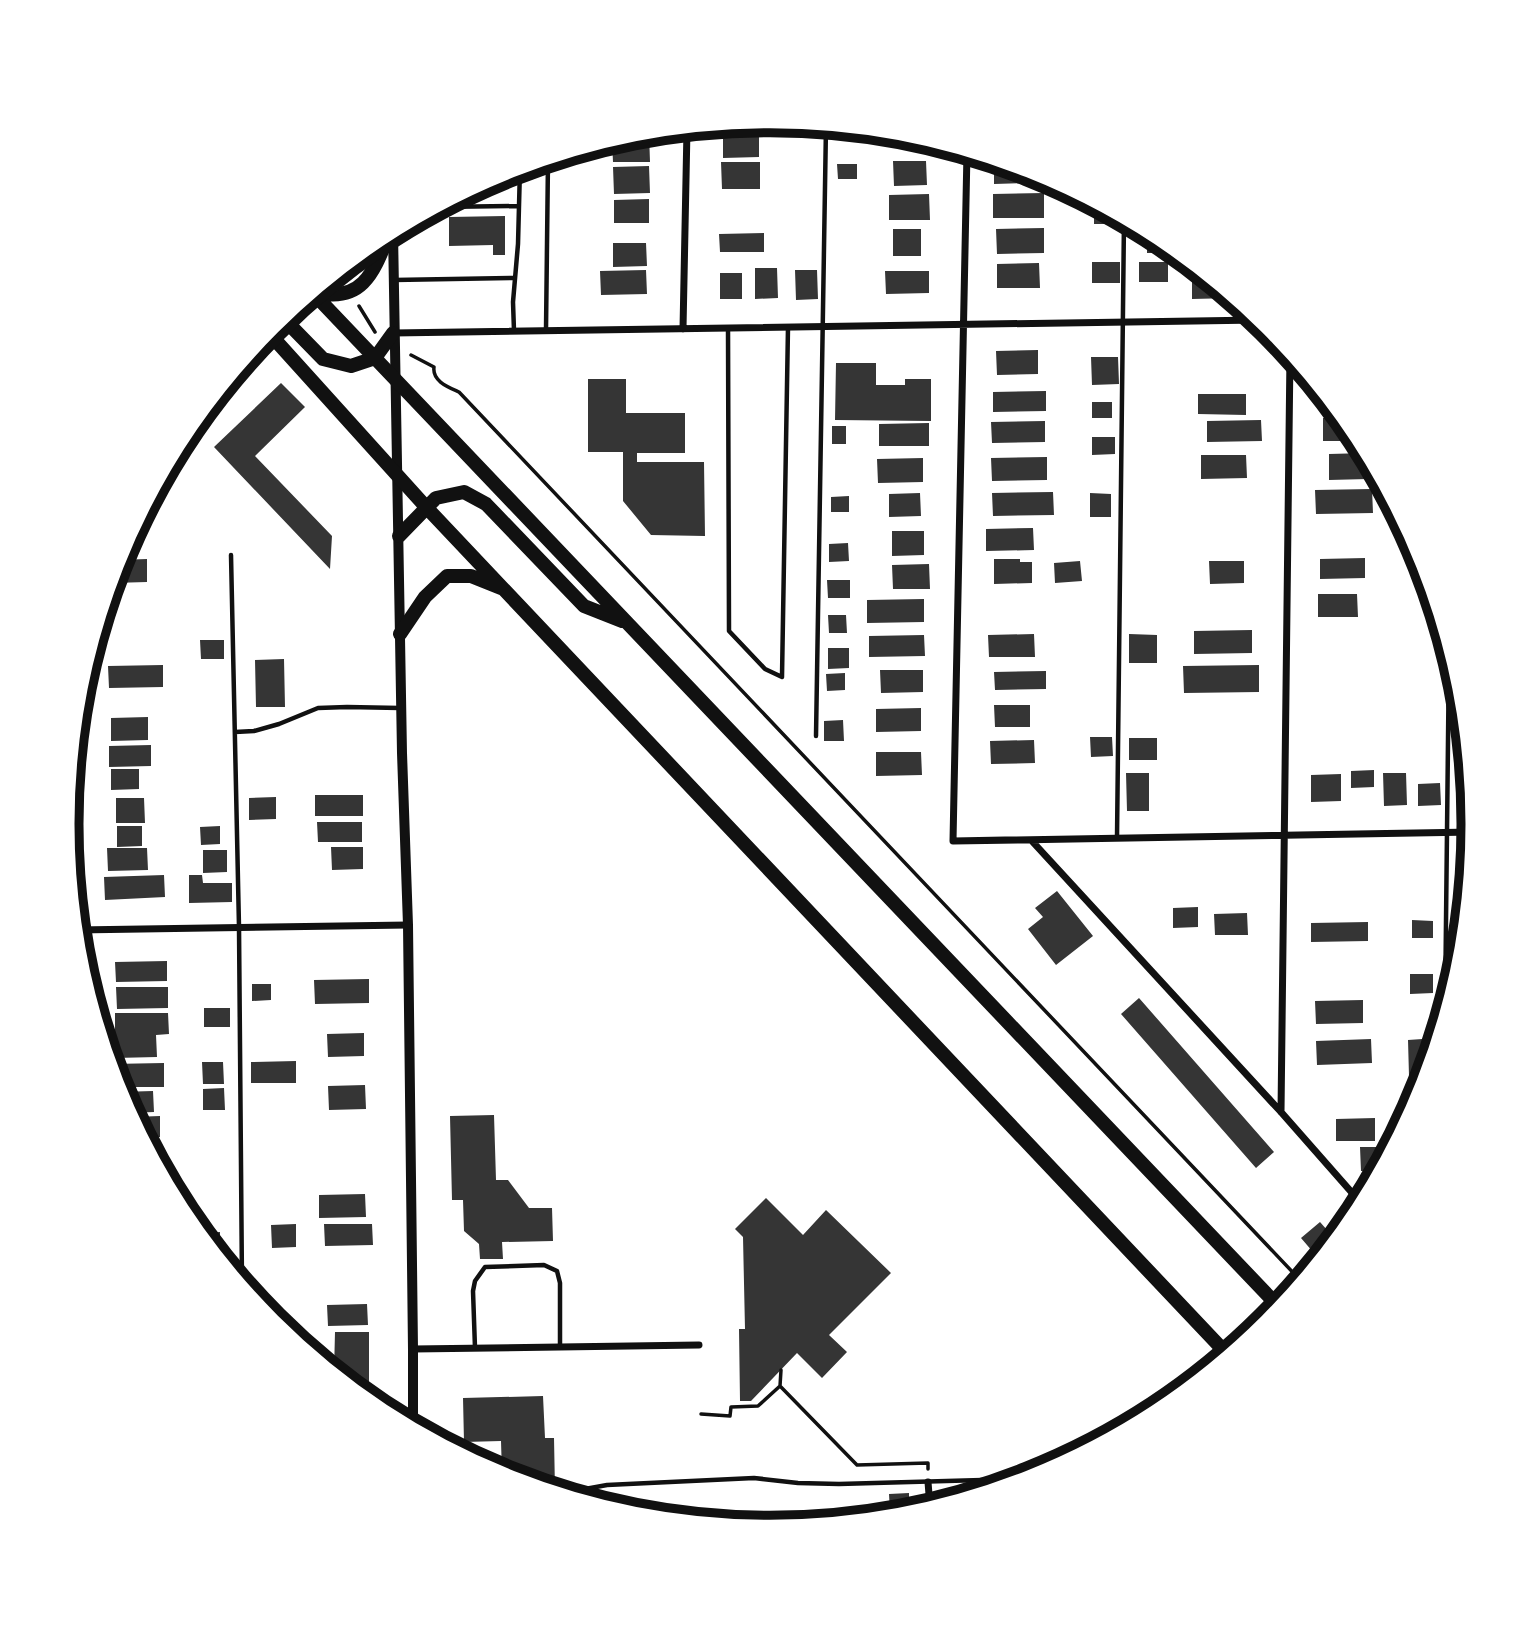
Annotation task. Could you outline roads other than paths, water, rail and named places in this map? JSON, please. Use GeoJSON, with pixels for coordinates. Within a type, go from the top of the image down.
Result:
{"type":"FeatureCollection","features":[{"type":"Feature","properties":{"kind":"highway"},"geometry":{"type":"LineString","coordinates":[[326,294],[349,293],[364,283],[382,252]]}},
{"type":"Feature","properties":{"kind":"highway"},"geometry":{"type":"LineString","coordinates":[[320,299],[1272,1299]]}},
{"type":"Feature","properties":{"kind":"highway"},"geometry":{"type":"LineString","coordinates":[[291,326],[323,359],[353,367],[375,358],[391,340]]}},
{"type":"Feature","properties":{"kind":"highway"},"geometry":{"type":"LineString","coordinates":[[276,341],[426,506],[1221,1348]]}},
{"type":"Feature","properties":{"kind":"highway"},"geometry":{"type":"LineString","coordinates":[[398,536],[436,498],[464,492],[486,504],[584,606],[627,622]]}},
{"type":"Feature","properties":{"kind":"highway"},"geometry":{"type":"LineString","coordinates":[[400,634],[425,597],[447,576],[471,576],[505,590]]}},
{"type":"Feature","properties":{"kind":"street"},"geometry":{"type":"LineString","coordinates":[[683,329],[687,138]]}},
{"type":"Feature","properties":{"kind":"street"},"geometry":{"type":"LineString","coordinates":[[967,161],[953,841],[1461,832]]}},
{"type":"Feature","properties":{"kind":"street"},"geometry":{"type":"LineString","coordinates":[[392,246],[391,340],[398,476],[401,708],[408,925],[412,1416]]}},
{"type":"Feature","properties":{"kind":"street"},"geometry":{"type":"LineString","coordinates":[[391,340],[514,331],[1243,320]]}},
{"type":"Feature","properties":{"kind":"street"},"geometry":{"type":"LineString","coordinates":[[1281,1112],[1290,368]]}},
{"type":"Feature","properties":{"kind":"street"},"geometry":{"type":"LineString","coordinates":[[1031,840],[1354,1194]]}},
{"type":"Feature","properties":{"kind":"street"},"geometry":{"type":"LineString","coordinates":[[87,930],[408,925]]}},
{"type":"Feature","properties":{"kind":"street"},"geometry":{"type":"LineString","coordinates":[[413,1349],[699,1345]]}},
{"type":"Feature","properties":{"kind":"street"},"geometry":{"type":"LineString","coordinates":[[928,1482],[929,1497]]}},
{"type":"Feature","properties":{"kind":"lane"},"geometry":{"type":"LineString","coordinates":[[816,736],[826,135]]}},
{"type":"Feature","properties":{"kind":"lane"},"geometry":{"type":"LineString","coordinates":[[546,331],[548,169]]}},
{"type":"Feature","properties":{"kind":"lane"},"geometry":{"type":"LineString","coordinates":[[514,331],[520,180]]}},
{"type":"Feature","properties":{"kind":"lane"},"geometry":{"type":"LineString","coordinates":[[457,208],[519,206]]}},
{"type":"Feature","properties":{"kind":"lane"},"geometry":{"type":"LineString","coordinates":[[1117,838],[1124,230]]}},
{"type":"Feature","properties":{"kind":"lane"},"geometry":{"type":"LineString","coordinates":[[393,280],[515,278]]}},
{"type":"Feature","properties":{"kind":"lane"},"geometry":{"type":"LineString","coordinates":[[728,328],[729,631],[765,669],[782,677],[788,327]]}},
{"type":"Feature","properties":{"kind":"lane"},"geometry":{"type":"LineString","coordinates":[[230,555],[239,928],[242,1270]]}},
{"type":"Feature","properties":{"kind":"lane"},"geometry":{"type":"LineString","coordinates":[[1445,970],[1449,692]]}},
{"type":"Feature","properties":{"kind":"lane"},"geometry":{"type":"LineString","coordinates":[[234,732],[254,731],[318,708],[401,708]]}},
{"type":"Feature","properties":{"kind":"lane"},"geometry":{"type":"LineString","coordinates":[[475,1348],[473,1291],[475,1280],[485,1267],[544,1265],[557,1271],[560,1283],[561,1347]]}},
{"type":"Feature","properties":{"kind":"lane"},"geometry":{"type":"LineString","coordinates":[[584,1490],[607,1485],[740,1478],[839,1484],[988,1480]]}}]}
